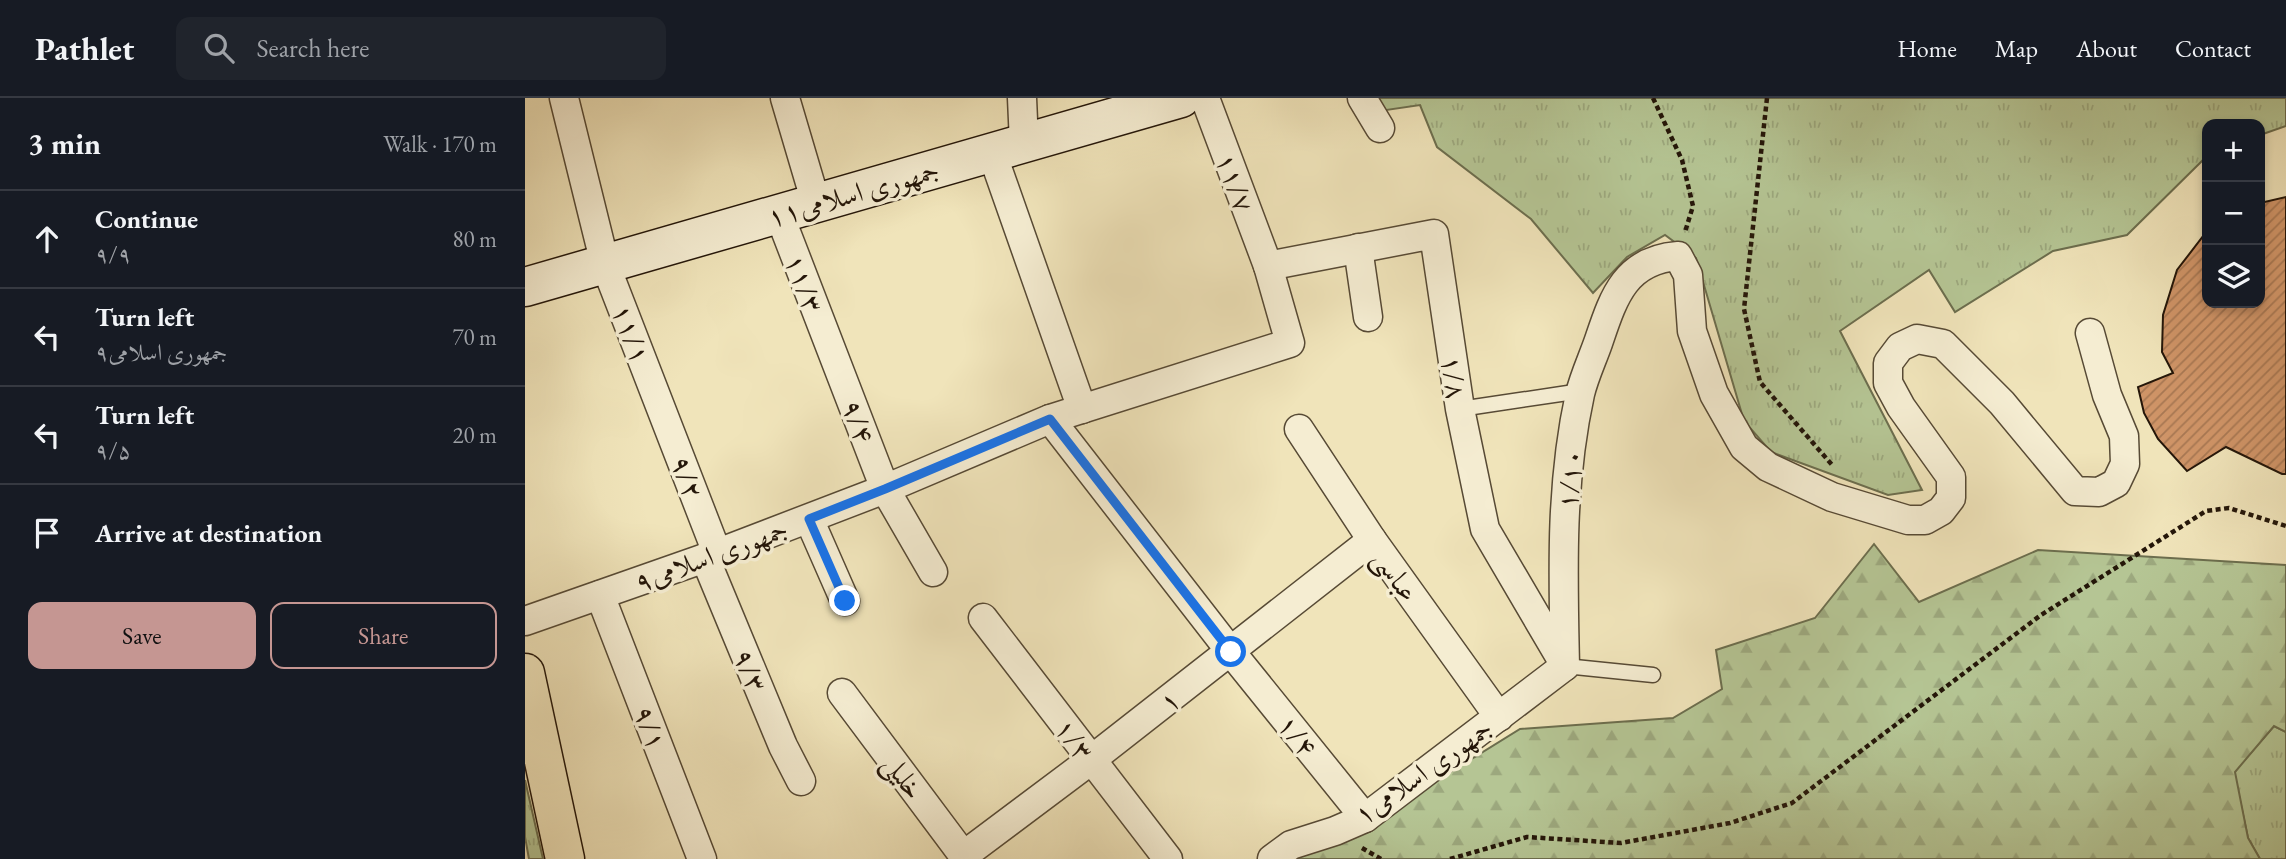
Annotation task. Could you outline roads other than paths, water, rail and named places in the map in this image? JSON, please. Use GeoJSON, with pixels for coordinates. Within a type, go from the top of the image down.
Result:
{"type":"FeatureCollection","features":[{"type":"Feature","properties":{"kind":"main road"},"geometry":{"type":"LineString","coordinates":[[525,673],[565,859]]}},
{"type":"Feature","properties":{"kind":"street","name":"۱۱/۱"},"geometry":{"type":"LineString","coordinates":[[564,98],[605,264],[658,402]]}},
{"type":"Feature","properties":{"kind":"street"},"geometry":{"type":"LineString","coordinates":[[785,98],[816,203]]}},
{"type":"Feature","properties":{"kind":"street"},"geometry":{"type":"LineString","coordinates":[[1022,98],[1008,148],[1037,281],[1082,409]]}},
{"type":"Feature","properties":{"kind":"street","name":"جمهوری اسلامی۱۱"},"geometry":{"type":"LineString","coordinates":[[525,287],[1008,148],[1131,105],[1181,98]]}},
{"type":"Feature","properties":{"kind":"street","name":"۱۱/۷"},"geometry":{"type":"LineString","coordinates":[[1205,98],[1268,266],[1290,343]]}},
{"type":"Feature","properties":{"kind":"street"},"geometry":{"type":"LineString","coordinates":[[1362,98],[1380,128]]}},
{"type":"Feature","properties":{"kind":"street","name":"۱۱/۳"},"geometry":{"type":"LineString","coordinates":[[779,214],[832,352]]}},
{"type":"Feature","properties":{"kind":"street","name":"۱/۸"},"geometry":{"type":"LineString","coordinates":[[1268,266],[1434,234],[1460,409],[1485,529],[1566,666]]}},
{"type":"Feature","properties":{"kind":"street"},"geometry":{"type":"LineString","coordinates":[[1358,248],[1368,317]]}},
{"type":"Feature","properties":{"kind":"street","name":"۱/۱۰"},"geometry":{"type":"LineString","coordinates":[[1566,666],[1562,561],[1566,475],[1581,391],[1614,298],[1635,271],[1658,257],[1678,256],[1688,275],[1692,331],[1696,344],[1714,394],[1744,447],[1768,467],[1832,497],[1908,520],[1925,520],[1941,511],[1951,498],[1951,477],[1901,407],[1888,383],[1888,363],[1900,347],[1917,339],[1943,344],[2002,403],[2075,491],[2099,492],[2116,483],[2125,464],[2124,436],[2107,395],[2089,332]]}},
{"type":"Feature","properties":{"kind":"street","name":"جمهوری اسلامی۹"},"geometry":{"type":"LineString","coordinates":[[525,621],[809,519],[1050,419],[1290,343]]}},
{"type":"Feature","properties":{"kind":"street","name":"۹/۴"},"geometry":{"type":"LineString","coordinates":[[832,352],[885,489],[933,572]]}},
{"type":"Feature","properties":{"kind":"street","name":"۹/۲"},"geometry":{"type":"LineString","coordinates":[[658,402],[711,556]]}},
{"type":"Feature","properties":{"kind":"street","name":"۱/۴"},"geometry":{"type":"LineString","coordinates":[[1050,419],[1231,652],[1365,818]]}},
{"type":"Feature","properties":{"kind":"street","name":"عباسی"},"geometry":{"type":"LineString","coordinates":[[1299,429],[1372,540],[1499,717]]}},
{"type":"Feature","properties":{"kind":"street"},"geometry":{"type":"LineString","coordinates":[[809,519],[845,601]]}},
{"type":"Feature","properties":{"kind":"street","name":"۱"},"geometry":{"type":"LineString","coordinates":[[965,857],[1372,540]]}},
{"type":"Feature","properties":{"kind":"street","name":"۹/۳"},"geometry":{"type":"LineString","coordinates":[[711,556],[783,746],[801,780]]}},
{"type":"Feature","properties":{"kind":"street","name":"۹/۱"},"geometry":{"type":"LineString","coordinates":[[600,595],[702,859]]}},
{"type":"Feature","properties":{"kind":"street","name":"۱/۳"},"geometry":{"type":"LineString","coordinates":[[983,618],[1168,859]]}},
{"type":"Feature","properties":{"kind":"street","name":"جمهوری اسلامی۱"},"geometry":{"type":"LineString","coordinates":[[1272,859],[1291,845],[1365,818],[1566,666]]}},
{"type":"Feature","properties":{"kind":"street","name":"خلیلی"},"geometry":{"type":"LineString","coordinates":[[842,693],[965,857]]}},
{"type":"Feature","properties":{"kind":"lane"},"geometry":{"type":"LineString","coordinates":[[1460,409],[1581,391]]}},
{"type":"Feature","properties":{"kind":"lane"},"geometry":{"type":"LineString","coordinates":[[1566,666],[1653,675]]}}]}
